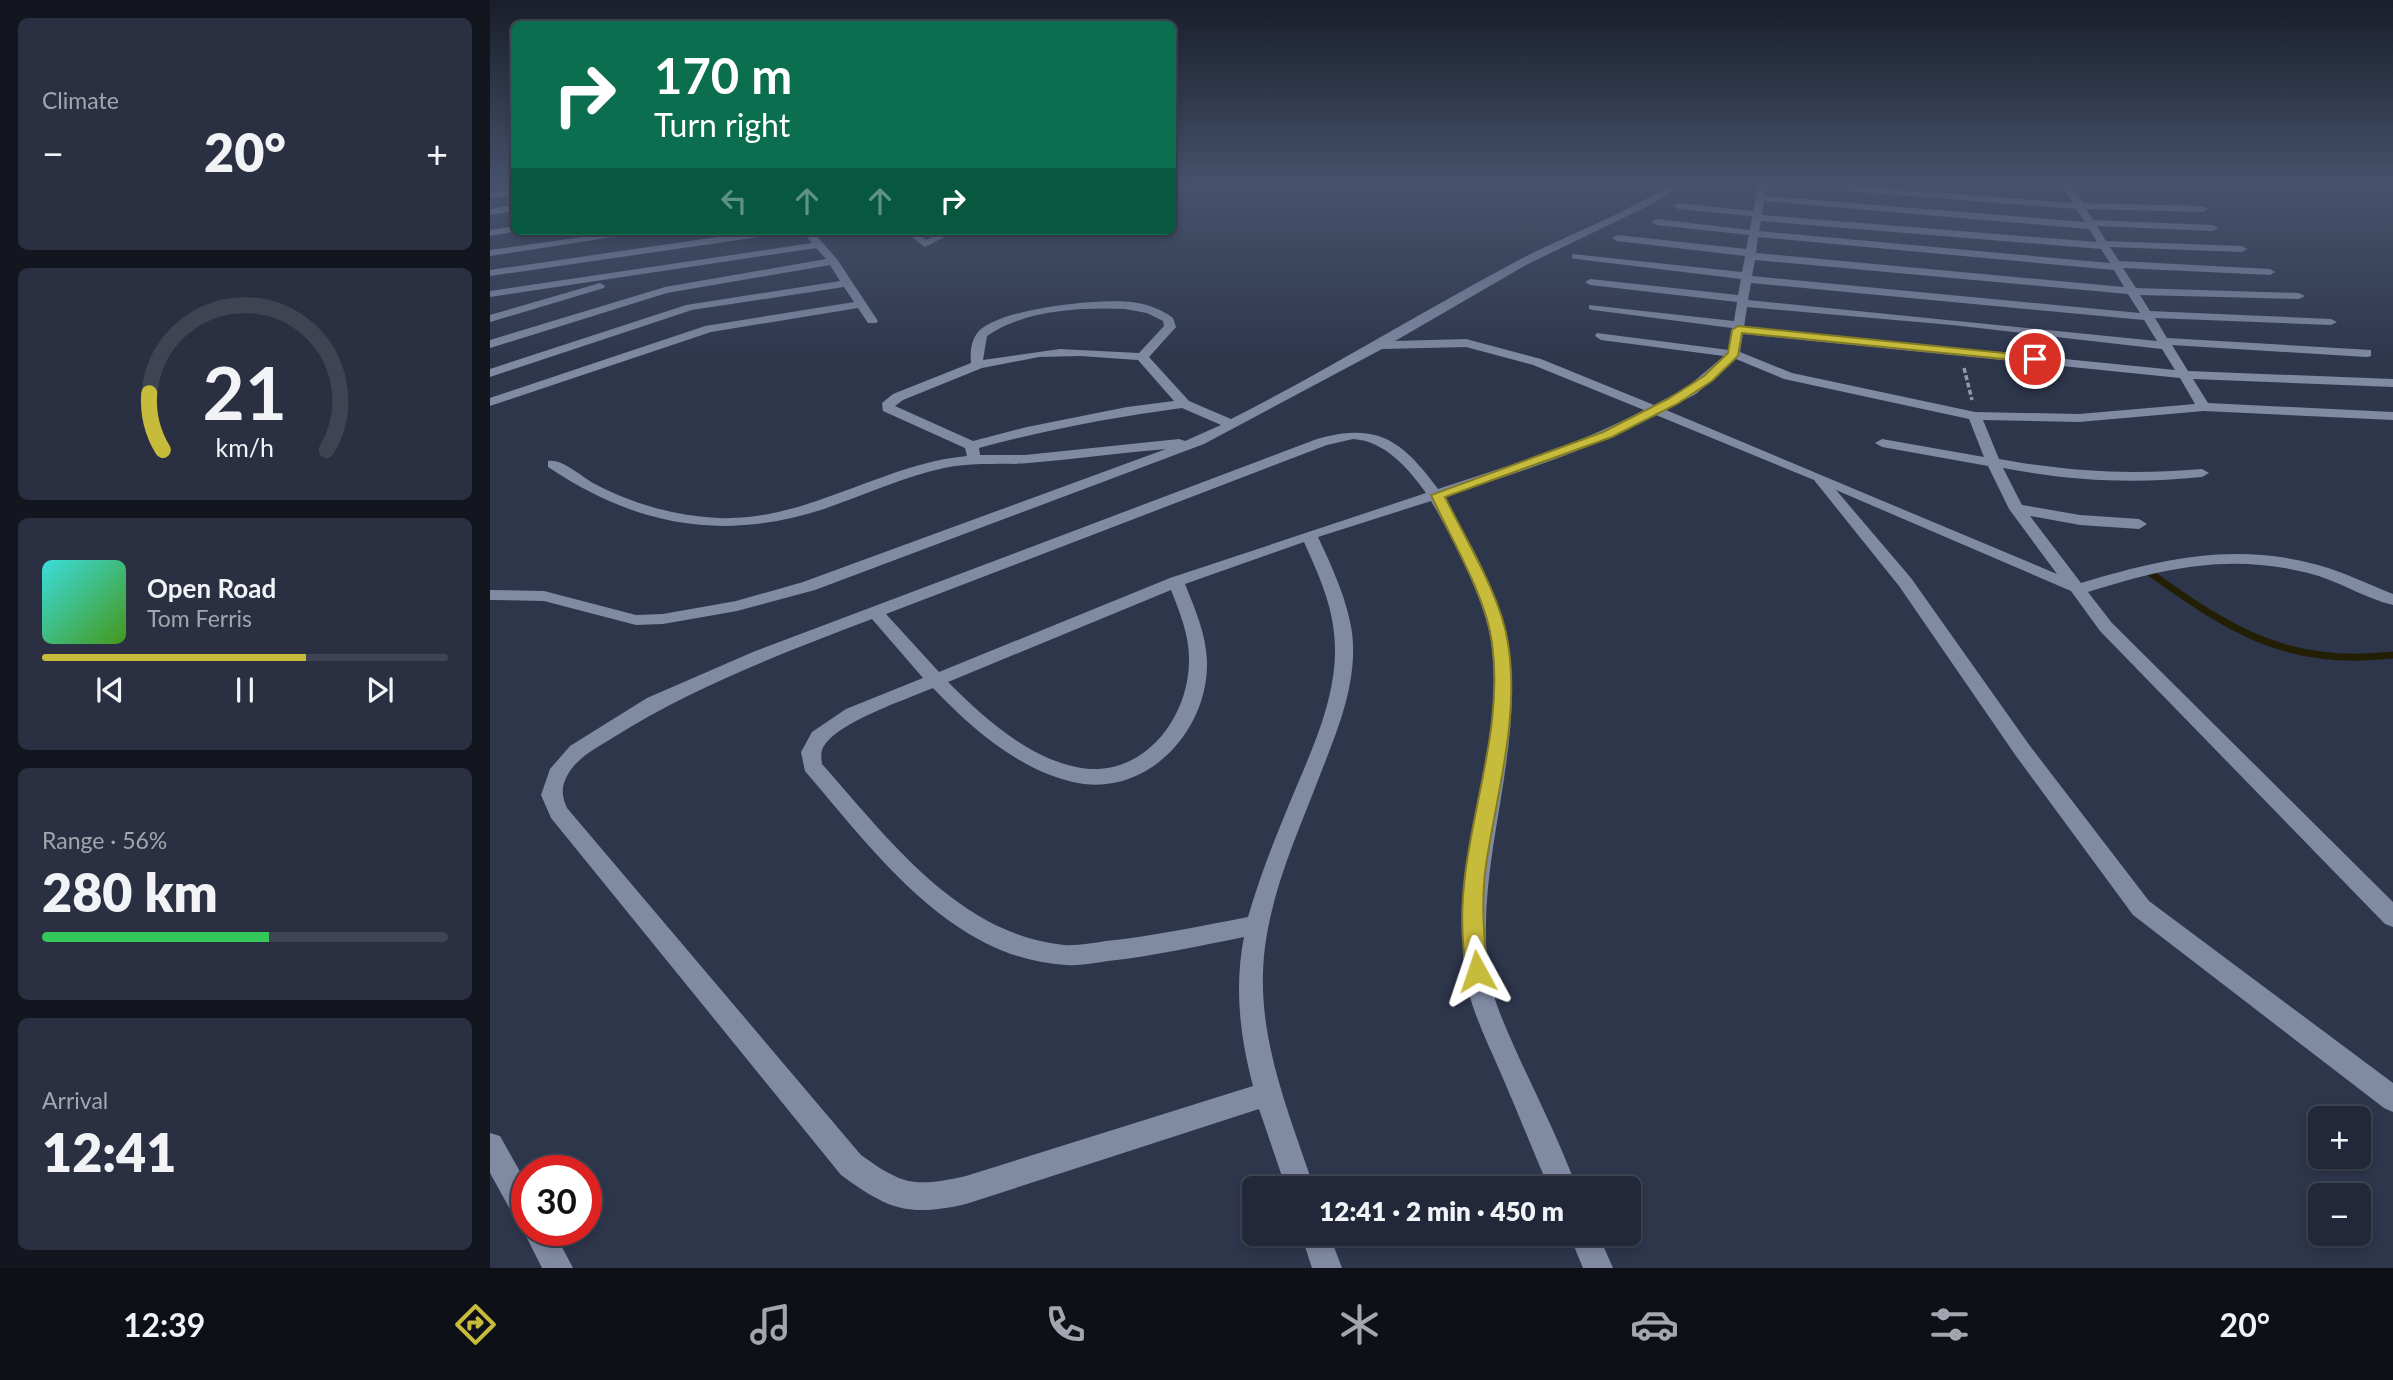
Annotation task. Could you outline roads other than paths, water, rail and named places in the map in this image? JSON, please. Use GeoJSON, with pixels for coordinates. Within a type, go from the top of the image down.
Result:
{"type":"FeatureCollection","features":[{"type":"Feature","properties":{"kind":"street"},"geometry":{"type":"LineString","coordinates":[[490,253],[560,243]]}},
{"type":"Feature","properties":{"kind":"street"},"geometry":{"type":"LineString","coordinates":[[490,274],[698,243]]}},
{"type":"Feature","properties":{"kind":"street"},"geometry":{"type":"LineString","coordinates":[[490,595],[544,596],[636,620],[663,619],[737,606],[810,586],[1199,441],[1380,345],[1522,263],[1563,243]]}},
{"type":"Feature","properties":{"kind":"street"},"geometry":{"type":"LineString","coordinates":[[1657,243],[1750,255],[2133,291],[2299,296]]}},
{"type":"Feature","properties":{"kind":"street"},"geometry":{"type":"LineString","coordinates":[[1258,925],[1120,950],[1063,955],[1015,944],[968,920],[926,889],[813,766],[811,752],[819,737],[834,725],[933,681],[1176,582],[1309,535],[1551,457],[1608,435],[1654,411],[1708,379],[1734,354],[1752,243]]}},
{"type":"Feature","properties":{"kind":"street"},"geometry":{"type":"LineString","coordinates":[[1858,243],[2117,266],[2270,272]]}},
{"type":"Feature","properties":{"kind":"street"},"geometry":{"type":"LineString","coordinates":[[2082,243],[2242,249]]}},
{"type":"Feature","properties":{"kind":"street"},"geometry":{"type":"LineString","coordinates":[[490,294],[818,245],[832,261],[872,321]]}},
{"type":"Feature","properties":{"kind":"street"},"geometry":{"type":"LineString","coordinates":[[2104,245],[2204,407]]}},
{"type":"Feature","properties":{"kind":"street"},"geometry":{"type":"LineString","coordinates":[[1576,256],[1746,277],[2148,316],[2331,322]]}},
{"type":"Feature","properties":{"kind":"street"},"geometry":{"type":"LineString","coordinates":[[490,344],[665,290],[832,261]]}},
{"type":"Feature","properties":{"kind":"street"},"geometry":{"type":"LineString","coordinates":[[490,319],[603,285],[609,276]]}},
{"type":"Feature","properties":{"kind":"street"},"geometry":{"type":"LineString","coordinates":[[1590,282],[1742,301],[2165,344],[2367,353]]}},
{"type":"Feature","properties":{"kind":"street"},"geometry":{"type":"LineString","coordinates":[[490,373],[690,307],[847,283]]}},
{"type":"Feature","properties":{"kind":"street"},"geometry":{"type":"LineString","coordinates":[[490,402],[709,329],[860,304]]}},
{"type":"Feature","properties":{"kind":"street"},"geometry":{"type":"LineString","coordinates":[[978,365],[979,341],[985,332],[1002,322],[1080,307],[1119,305],[1144,308],[1169,320],[1170,327],[1142,357]]}},
{"type":"Feature","properties":{"kind":"street"},"geometry":{"type":"LineString","coordinates":[[1593,307],[1738,327],[2185,375],[2393,383]]}},
{"type":"Feature","properties":{"kind":"street"},"geometry":{"type":"LineString","coordinates":[[1601,336],[1734,354],[1788,376],[1975,416],[2079,418],[2204,407],[2393,416]]}},
{"type":"Feature","properties":{"kind":"street"},"geometry":{"type":"LineString","coordinates":[[1380,345],[1466,343],[1506,352],[1817,477],[2079,589],[2145,569],[2220,557],[2263,559],[2315,569],[2393,600]]}},
{"type":"Feature","properties":{"kind":"street"},"geometry":{"type":"LineString","coordinates":[[1199,441],[973,454],[888,408],[889,403],[898,397],[978,365],[1046,351],[1094,351],[1142,357],[1184,404],[1231,424]]}},
{"type":"Feature","properties":{"kind":"street"},"geometry":{"type":"LineString","coordinates":[[553,464],[584,487],[626,506],[680,517],[732,523],[781,516],[909,471],[949,462],[1089,419],[1184,404]]}},
{"type":"Feature","properties":{"kind":"street"},"geometry":{"type":"LineString","coordinates":[[1975,416],[1994,464],[2017,509],[2106,627],[2393,917]]}},
{"type":"Feature","properties":{"kind":"street"},"geometry":{"type":"LineString","coordinates":[[1268,1094],[966,1190],[924,1200],[885,1191],[851,1165],[558,812],[551,795],[556,774],[577,751],[609,728],[654,703],[759,656],[1342,435],[1384,440],[1438,495],[1487,601],[1500,642],[1502,684],[1499,736],[1476,867],[1472,916],[1477,971],[1491,1021],[1558,1176]]}},
{"type":"Feature","properties":{"kind":"street"},"geometry":{"type":"LineString","coordinates":[[1882,443],[1994,464],[2108,479],[2202,473]]}},
{"type":"Feature","properties":{"kind":"street"},"geometry":{"type":"LineString","coordinates":[[1817,477],[1905,582],[2023,751],[2141,908],[2393,1099]]}},
{"type":"Feature","properties":{"kind":"street"},"geometry":{"type":"LineString","coordinates":[[2017,509],[2080,520],[2139,524]]}},
{"type":"Feature","properties":{"kind":"street"},"geometry":{"type":"LineString","coordinates":[[1296,1176],[1268,1094],[1253,1024],[1251,972],[1258,925],[1275,866],[1332,721],[1342,679],[1344,643],[1337,609],[1327,574],[1309,535]]}},
{"type":"Feature","properties":{"kind":"street"},"geometry":{"type":"LineString","coordinates":[[875,612],[933,681],[1030,757],[1066,772],[1101,777],[1132,772],[1158,758],[1179,729],[1193,695],[1199,659],[1191,624],[1176,582]]}},
{"type":"Feature","properties":{"kind":"street"},"geometry":{"type":"LineString","coordinates":[[490,1146],[511,1183]]}},
{"type":"Feature","properties":{"kind":"street"},"geometry":{"type":"LineString","coordinates":[[546,1246],[558,1268]]}},
{"type":"Feature","properties":{"kind":"street"},"geometry":{"type":"LineString","coordinates":[[1319,1246],[1327,1268]]}},
{"type":"Feature","properties":{"kind":"street"},"geometry":{"type":"LineString","coordinates":[[1588,1246],[1598,1268]]}},
{"type":"Feature","properties":{"kind":"waterway"},"geometry":{"type":"LineString","coordinates":[[2149,572],[2207,612],[2262,640],[2291,650],[2356,657],[2393,655]]}}]}
